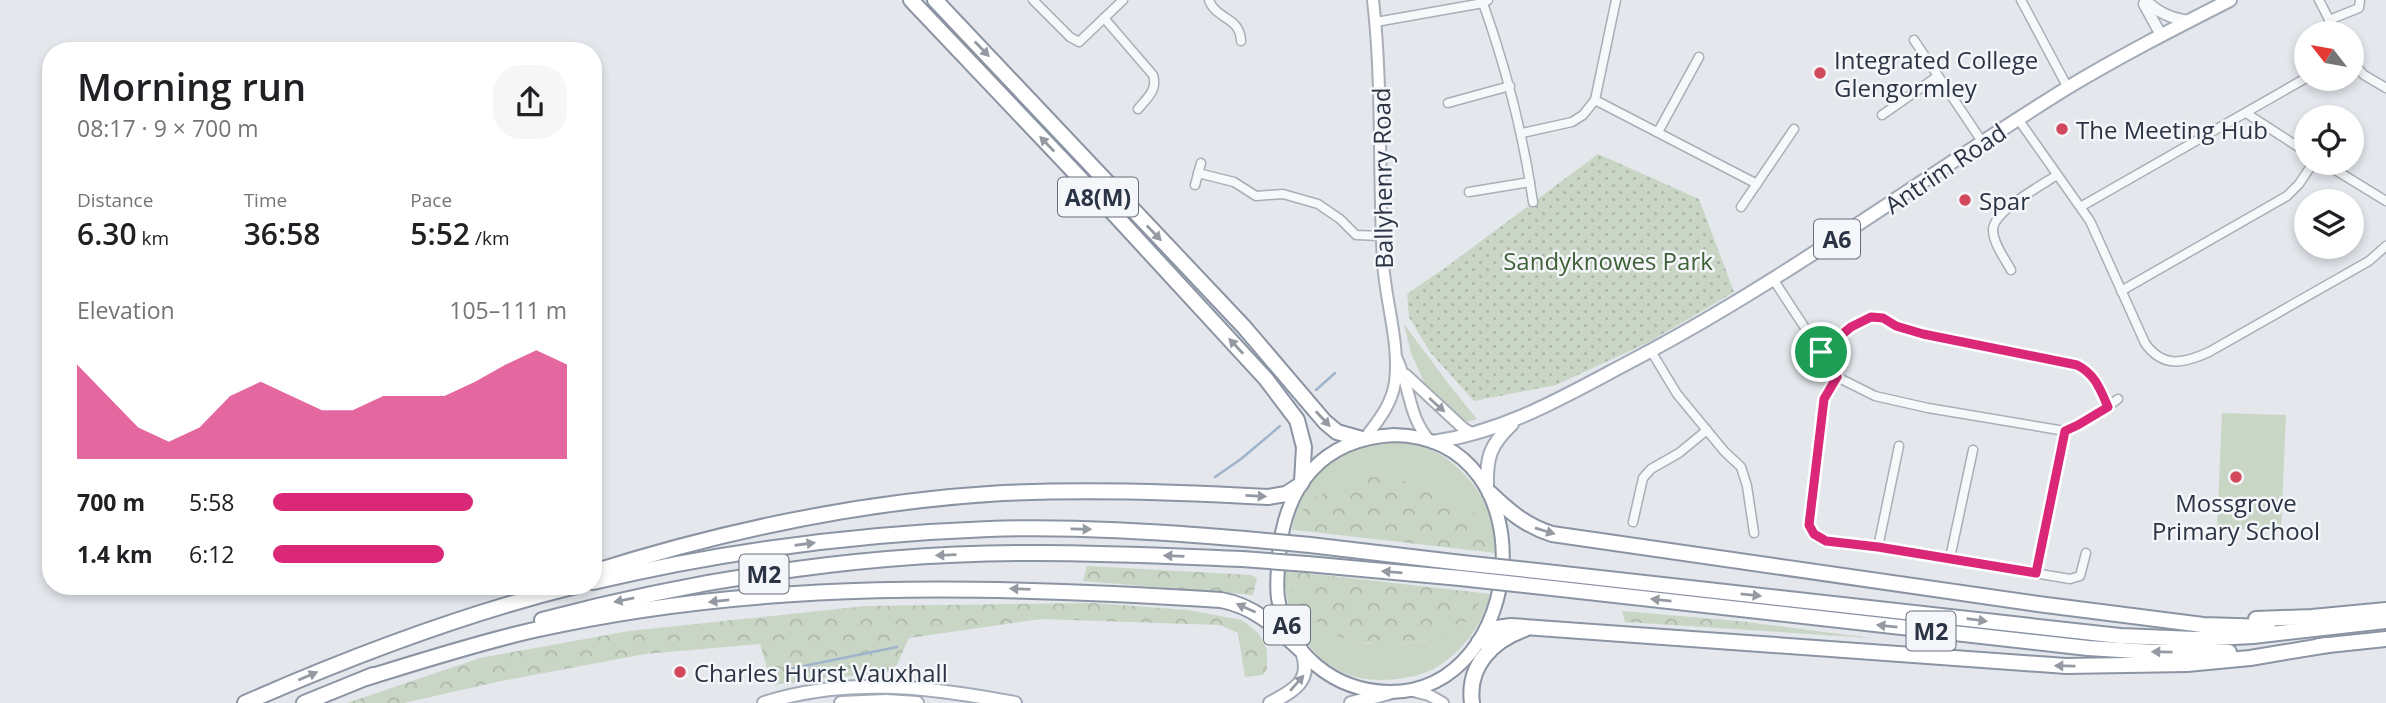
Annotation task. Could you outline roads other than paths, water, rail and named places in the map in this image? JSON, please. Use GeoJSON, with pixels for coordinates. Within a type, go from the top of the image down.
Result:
{"type":"FeatureCollection","features":[{"type":"Feature","properties":{"kind":"highway","name":"A8(M)"},"geometry":{"type":"LineString","coordinates":[[911,0],[1274,388],[1297,420],[1303,438],[1301,484]]}},
{"type":"Feature","properties":{"kind":"highway","name":"A8(M)"},"geometry":{"type":"LineString","coordinates":[[935,0],[1244,327],[1325,422],[1337,432],[1363,438]]}},
{"type":"Feature","properties":{"kind":"highway"},"geometry":{"type":"LineString","coordinates":[[602,570],[736,533],[805,518],[925,501],[1002,494],[1154,490],[1268,497],[1286,494],[1301,484]]}},
{"type":"Feature","properties":{"kind":"highway"},"geometry":{"type":"LineString","coordinates":[[1489,490],[1516,517],[1536,529],[1552,534],[2203,625],[2318,629]]}},
{"type":"Feature","properties":{"kind":"highway","name":"M2"},"geometry":{"type":"LineString","coordinates":[[602,580],[699,559],[823,541],[990,529],[1084,529],[1310,545],[2120,636],[2194,639],[2253,636],[2386,621]]}},
{"type":"Feature","properties":{"kind":"highway","name":"M2"},"geometry":{"type":"LineString","coordinates":[[304,703],[471,641],[600,605],[682,587],[778,571],[863,561],[1018,553],[1242,559],[1307,564],[1460,578],[2088,648],[2214,652],[2386,639]]}},
{"type":"Feature","properties":{"kind":"highway"},"geometry":{"type":"LineString","coordinates":[[366,678],[523,633],[624,614],[777,595],[913,588],[1035,590],[1221,600],[1258,613],[1301,650]]}},
{"type":"Feature","properties":{"kind":"highway"},"geometry":{"type":"LineString","coordinates":[[245,703],[461,614],[521,595]]}},
{"type":"Feature","properties":{"kind":"highway"},"geometry":{"type":"LineString","coordinates":[[332,666],[491,609],[543,595]]}},
{"type":"Feature","properties":{"kind":"highway"},"geometry":{"type":"LineString","coordinates":[[2153,618],[2312,617],[2386,610]]}},
{"type":"Feature","properties":{"kind":"highway"},"geometry":{"type":"LineString","coordinates":[[1478,643],[1496,628],[1505,626],[2066,666],[2187,664],[2250,658],[2328,645]]}},
{"type":"Feature","properties":{"kind":"highway"},"geometry":{"type":"LineString","coordinates":[[1472,703],[1472,685],[1479,662],[1498,642],[1530,628]]}},
{"type":"Feature","properties":{"kind":"main road","name":"Ballyhenry Road"},"geometry":{"type":"LineString","coordinates":[[1363,438],[1390,401],[1395,381],[1395,355],[1383,267],[1380,76],[1373,0]]}},
{"type":"Feature","properties":{"kind":"main road","name":"Antrim Road"},"geometry":{"type":"LineString","coordinates":[[1431,442],[1473,434],[1515,421],[1651,351],[1773,279],[2068,88],[2161,35],[2230,0]]}},
{"type":"Feature","properties":{"kind":"main road","name":"Ballyhenry Road"},"geometry":{"type":"LineString","coordinates":[[1395,355],[1404,373],[1417,422],[1431,442]]}},
{"type":"Feature","properties":{"kind":"main road"},"geometry":{"type":"LineString","coordinates":[[1404,373],[1463,428],[1473,434]]}},
{"type":"Feature","properties":{"kind":"main road","name":"Antrim Road"},"geometry":{"type":"LineString","coordinates":[[1489,490],[1490,451],[1494,442],[1515,421]]}},
{"type":"Feature","properties":{"kind":"main road","name":"A6"},"geometry":{"type":"LineString","coordinates":[[1270,703],[1301,683],[1307,667],[1281,610],[1278,574],[1284,520],[1301,484],[1329,455],[1363,438],[1406,435],[1431,442],[1460,457],[1489,490],[1500,519],[1501,564],[1497,602],[1478,643],[1463,661],[1439,680],[1425,687],[1351,703]]}},
{"type":"Feature","properties":{"kind":"main road"},"geometry":{"type":"LineString","coordinates":[[1467,703],[1468,675],[1478,643]]}},
{"type":"Feature","properties":{"kind":"main road","name":"A6"},"geometry":{"type":"LineString","coordinates":[[1301,650],[1324,672],[1346,684],[1393,692]]}},
{"type":"Feature","properties":{"kind":"main road"},"geometry":{"type":"LineString","coordinates":[[764,703],[825,690],[886,685],[1015,703]]}},
{"type":"Feature","properties":{"kind":"main road"},"geometry":{"type":"LineString","coordinates":[[1409,690],[1429,695],[1443,703]]}},
{"type":"Feature","properties":{"kind":"main road"},"geometry":{"type":"LineString","coordinates":[[841,703],[917,703]]}},
{"type":"Feature","properties":{"kind":"street"},"geometry":{"type":"LineString","coordinates":[[1034,0],[1070,37],[1079,42],[1124,0]]}},
{"type":"Feature","properties":{"kind":"street"},"geometry":{"type":"LineString","coordinates":[[1209,0],[1211,7],[1236,24],[1241,41]]}},
{"type":"Feature","properties":{"kind":"street"},"geometry":{"type":"LineString","coordinates":[[1522,133],[1572,122],[1583,115],[1595,100],[1616,0]]}},
{"type":"Feature","properties":{"kind":"street"},"geometry":{"type":"LineString","coordinates":[[2021,0],[2068,88]]}},
{"type":"Feature","properties":{"kind":"street"},"geometry":{"type":"LineString","coordinates":[[2143,0],[2164,15],[2189,21]]}},
{"type":"Feature","properties":{"kind":"street"},"geometry":{"type":"LineString","coordinates":[[2143,0],[2161,35]]}},
{"type":"Feature","properties":{"kind":"street"},"geometry":{"type":"LineString","coordinates":[[2319,0],[2329,20],[2359,8],[2360,0]]}},
{"type":"Feature","properties":{"kind":"street"},"geometry":{"type":"LineString","coordinates":[[1376,22],[1486,1],[1522,133],[1533,202]]}},
{"type":"Feature","properties":{"kind":"street"},"geometry":{"type":"LineString","coordinates":[[1104,19],[1153,75],[1156,83],[1154,91],[1138,109]]}},
{"type":"Feature","properties":{"kind":"street"},"geometry":{"type":"LineString","coordinates":[[1914,40],[1983,143]]}},
{"type":"Feature","properties":{"kind":"street"},"geometry":{"type":"LineString","coordinates":[[1658,132],[1699,57]]}},
{"type":"Feature","properties":{"kind":"street"},"geometry":{"type":"LineString","coordinates":[[2364,75],[2386,88]]}},
{"type":"Feature","properties":{"kind":"street"},"geometry":{"type":"LineString","coordinates":[[1882,115],[1938,76]]}},
{"type":"Feature","properties":{"kind":"street"},"geometry":{"type":"LineString","coordinates":[[2082,206],[2294,85]]}},
{"type":"Feature","properties":{"kind":"street"},"geometry":{"type":"LineString","coordinates":[[1448,103],[1510,86]]}},
{"type":"Feature","properties":{"kind":"street"},"geometry":{"type":"LineString","coordinates":[[1595,100],[1757,184]]}},
{"type":"Feature","properties":{"kind":"street"},"geometry":{"type":"LineString","coordinates":[[2246,113],[2294,144]]}},
{"type":"Feature","properties":{"kind":"street"},"geometry":{"type":"LineString","coordinates":[[2018,119],[2082,206],[2145,343],[2152,354],[2167,360],[2187,362],[2209,352],[2369,261],[2386,246]]}},
{"type":"Feature","properties":{"kind":"street"},"geometry":{"type":"LineString","coordinates":[[1741,207],[1794,129]]}},
{"type":"Feature","properties":{"kind":"street"},"geometry":{"type":"LineString","coordinates":[[1195,185],[1201,163]]}},
{"type":"Feature","properties":{"kind":"street"},"geometry":{"type":"LineString","coordinates":[[1198,173],[1234,183],[1256,196],[1283,194],[1318,204],[1340,219],[1356,235],[1382,236]]}},
{"type":"Feature","properties":{"kind":"street"},"geometry":{"type":"LineString","coordinates":[[2011,270],[1995,237],[1993,229],[1997,217],[2057,175]]}},
{"type":"Feature","properties":{"kind":"street"},"geometry":{"type":"LineString","coordinates":[[2121,291],[2287,195],[2305,175]]}},
{"type":"Feature","properties":{"kind":"street"},"geometry":{"type":"LineString","coordinates":[[2344,175],[2386,201]]}},
{"type":"Feature","properties":{"kind":"street"},"geometry":{"type":"LineString","coordinates":[[1469,192],[1530,181]]}},
{"type":"Feature","properties":{"kind":"street"},"geometry":{"type":"LineString","coordinates":[[1773,279],[1837,377],[1875,396],[1928,408],[2065,431],[2118,399]]}},
{"type":"Feature","properties":{"kind":"street"},"geometry":{"type":"LineString","coordinates":[[1821,352],[1851,327],[1871,317],[1883,318],[1896,326],[1923,334],[2077,365],[2087,370],[2097,381],[2108,407]]}},
{"type":"Feature","properties":{"kind":"street"},"geometry":{"type":"LineString","coordinates":[[1651,351],[1677,394],[1741,467],[1747,486],[1754,533]]}},
{"type":"Feature","properties":{"kind":"street"},"geometry":{"type":"LineString","coordinates":[[1837,377],[1824,399],[1809,525],[1814,534],[1826,541],[1950,558],[2070,579],[2080,576],[2086,553]]}},
{"type":"Feature","properties":{"kind":"street"},"geometry":{"type":"LineString","coordinates":[[1633,522],[1643,478],[1651,469],[1679,453],[1707,430]]}},
{"type":"Feature","properties":{"kind":"street"},"geometry":{"type":"LineString","coordinates":[[2036,573],[2065,431]]}},
{"type":"Feature","properties":{"kind":"street"},"geometry":{"type":"LineString","coordinates":[[1878,547],[1899,446]]}},
{"type":"Feature","properties":{"kind":"street"},"geometry":{"type":"LineString","coordinates":[[1950,558],[1973,450]]}},
{"type":"Feature","properties":{"kind":"waterway"},"geometry":{"type":"LineString","coordinates":[[1316,390],[1335,373]]}},
{"type":"Feature","properties":{"kind":"waterway"},"geometry":{"type":"LineString","coordinates":[[1215,477],[1280,426]]}},
{"type":"Feature","properties":{"kind":"waterway"},"geometry":{"type":"LineString","coordinates":[[788,684],[789,669],[897,647]]}},
{"type":"Feature","properties":{"kind":"place","name":"Integrated College Glengormley"},"geometry":{"type":"Point","coordinates":[1820,73]}},
{"type":"Feature","properties":{"kind":"place","name":"The Meeting Hub"},"geometry":{"type":"Point","coordinates":[2062,129]}},
{"type":"Feature","properties":{"kind":"place","name":"Spar"},"geometry":{"type":"Point","coordinates":[1965,200]}},
{"type":"Feature","properties":{"kind":"place","name":"Mossgrove Primary School"},"geometry":{"type":"Point","coordinates":[2236,477]}},
{"type":"Feature","properties":{"kind":"place","name":"Charles Hurst Vauxhall"},"geometry":{"type":"Point","coordinates":[680,672]}},
{"type":"Feature","properties":{"kind":"park label","name":"Sandyknowes Park"},"geometry":{"type":"Point","coordinates":[1608,260]}}]}
